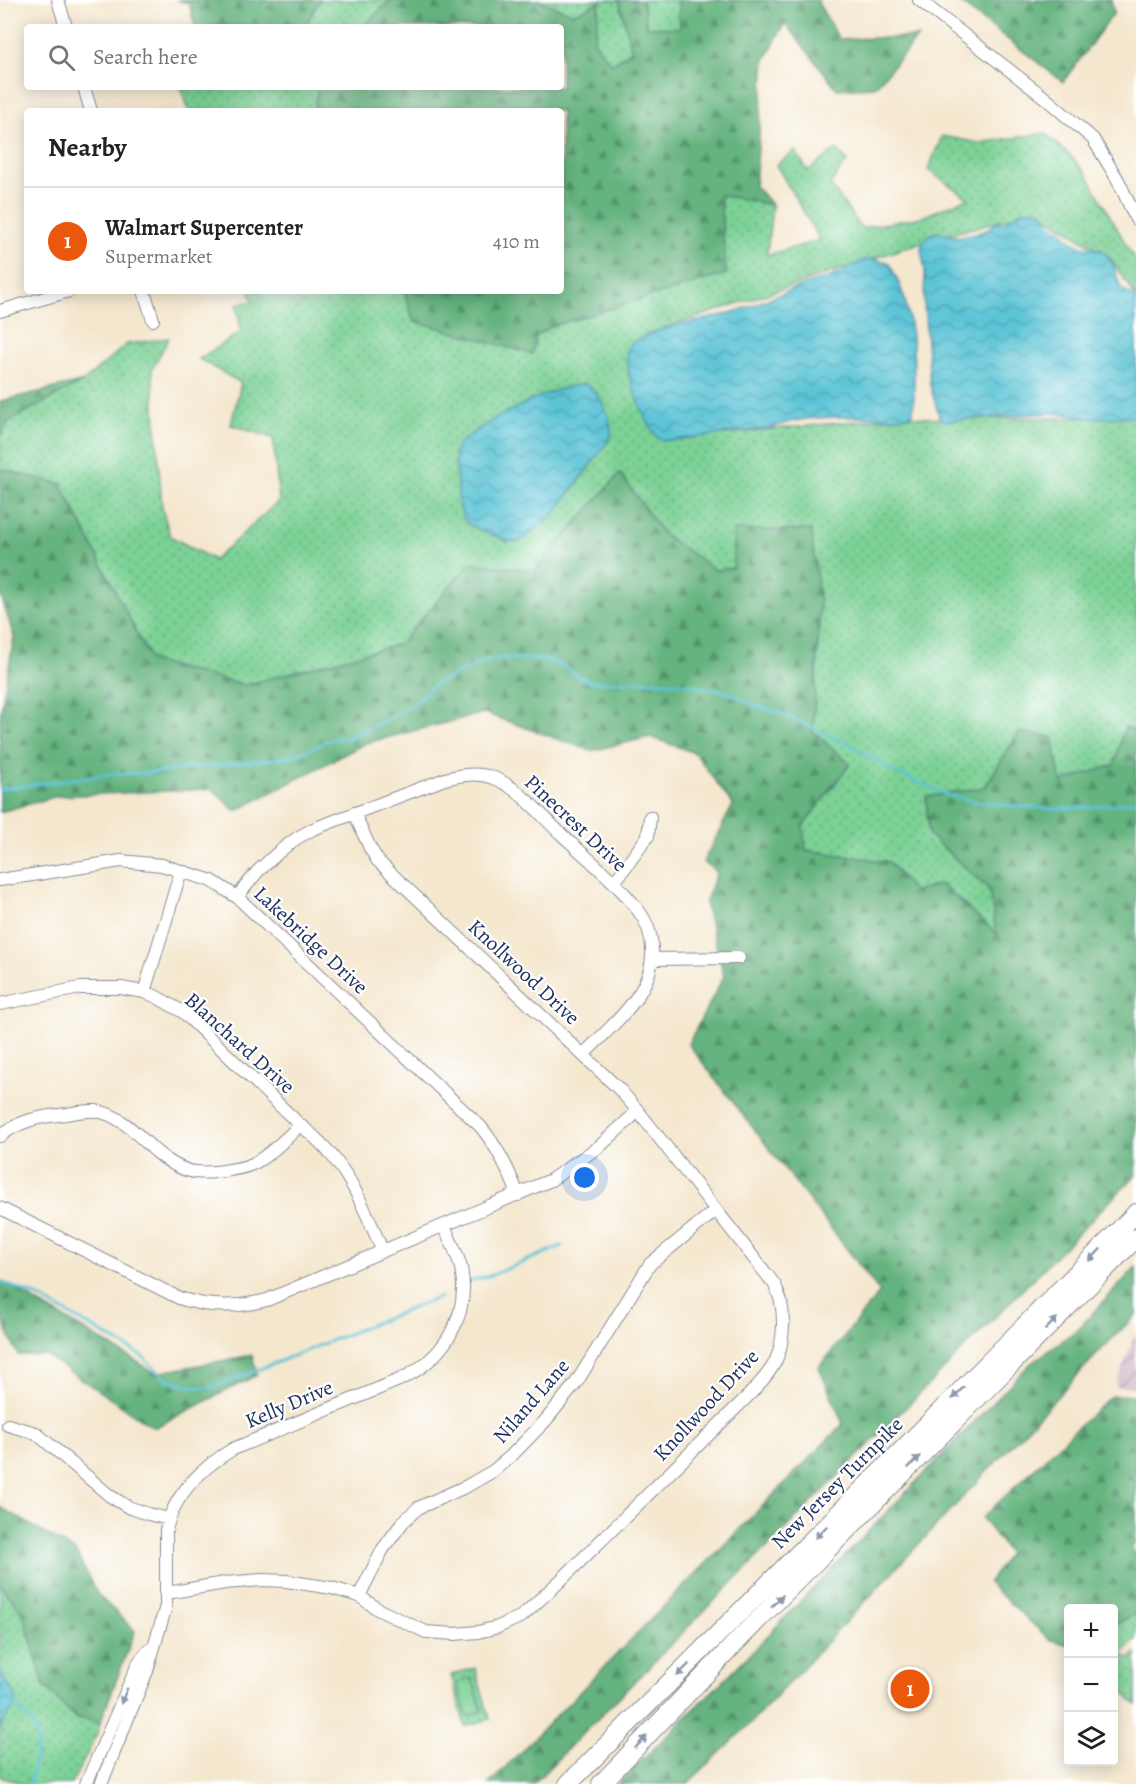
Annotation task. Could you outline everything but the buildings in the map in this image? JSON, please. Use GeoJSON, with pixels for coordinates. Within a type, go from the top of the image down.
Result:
{"type":"FeatureCollection","features":[{"type":"Feature","properties":{"kind":"highway","name":"New Jersey Turnpike"},"geometry":{"type":"LineString","coordinates":[[568,1784],[1136,1213]]}},
{"type":"Feature","properties":{"kind":"highway","name":"New Jersey Turnpike"},"geometry":{"type":"LineString","coordinates":[[601,1784],[746,1632],[1136,1238]]}},
{"type":"Feature","properties":{"kind":"street"},"geometry":{"type":"LineString","coordinates":[[58,0],[65,24]]}},
{"type":"Feature","properties":{"kind":"street"},"geometry":{"type":"LineString","coordinates":[[919,0],[1044,97],[1093,139],[1118,180],[1136,219]]}},
{"type":"Feature","properties":{"kind":"street"},"geometry":{"type":"LineString","coordinates":[[85,90],[90,108]]}},
{"type":"Feature","properties":{"kind":"street"},"geometry":{"type":"LineString","coordinates":[[0,311],[59,294]]}},
{"type":"Feature","properties":{"kind":"street"},"geometry":{"type":"LineString","coordinates":[[145,294],[153,320]]}},
{"type":"Feature","properties":{"kind":"street","name":"Pinecrest Drive"},"geometry":{"type":"LineString","coordinates":[[237,897],[258,871],[281,849],[313,829],[445,778],[480,774],[494,778],[515,790],[614,883],[638,910],[648,927],[652,943],[652,959],[646,981],[636,1000],[583,1055]]}},
{"type":"Feature","properties":{"kind":"street","name":"Knollwood Drive"},"geometry":{"type":"LineString","coordinates":[[167,1593],[225,1583],[262,1580],[311,1583],[359,1596],[379,1610],[426,1632],[455,1634],[498,1627],[522,1616],[560,1581],[748,1395],[775,1362],[781,1344],[783,1322],[781,1302],[775,1285],[638,1111],[620,1090],[378,861],[354,813]]}},
{"type":"Feature","properties":{"kind":"street"},"geometry":{"type":"LineString","coordinates":[[614,883],[648,836],[650,817]]}},
{"type":"Feature","properties":{"kind":"street","name":"Lakebridge Drive"},"geometry":{"type":"LineString","coordinates":[[0,880],[121,861],[162,865],[212,881],[237,897],[481,1127],[494,1143],[504,1161],[518,1195]]}},
{"type":"Feature","properties":{"kind":"street"},"geometry":{"type":"LineString","coordinates":[[144,992],[181,872]]}},
{"type":"Feature","properties":{"kind":"street"},"geometry":{"type":"LineString","coordinates":[[652,959],[739,958]]}},
{"type":"Feature","properties":{"kind":"street","name":"Blanchard Drive"},"geometry":{"type":"LineString","coordinates":[[0,1004],[80,988],[121,988],[155,996],[183,1012],[327,1149],[350,1179],[382,1250]]}},
{"type":"Feature","properties":{"kind":"street"},"geometry":{"type":"LineString","coordinates":[[0,1136],[13,1126],[34,1118],[95,1111],[108,1114],[121,1122],[160,1155],[176,1165],[196,1172],[239,1169],[257,1162],[273,1151],[300,1125]]}},
{"type":"Feature","properties":{"kind":"street"},"geometry":{"type":"LineString","coordinates":[[0,1208],[187,1301],[211,1306],[246,1306],[267,1300],[551,1180],[600,1146],[638,1111]]}},
{"type":"Feature","properties":{"kind":"street","name":"Niland Lane"},"geometry":{"type":"LineString","coordinates":[[359,1596],[383,1549],[403,1522],[418,1508],[467,1486],[493,1471],[512,1455],[546,1420],[576,1383],[650,1264],[716,1210]]}},
{"type":"Feature","properties":{"kind":"street","name":"Kelly Drive"},"geometry":{"type":"LineString","coordinates":[[101,1784],[147,1671],[166,1606],[166,1530],[169,1519],[183,1493],[213,1461],[233,1449],[407,1377],[434,1357],[455,1328],[462,1291],[461,1268],[444,1225]]}},
{"type":"Feature","properties":{"kind":"street"},"geometry":{"type":"LineString","coordinates":[[8,1425],[36,1433],[110,1496],[128,1507],[169,1519]]}},
{"type":"Feature","properties":{"kind":"street","name":"Kelly Drive"},"geometry":{"type":"LineString","coordinates":[[86,1784],[139,1662],[153,1646]]}},
{"type":"Feature","properties":{"kind":"shaded area"},"geometry":{"type":"Polygon","coordinates":[[[1136,1333],[1136,1387],[1115,1387],[1136,1333]]]}},
{"type":"Feature","properties":{"kind":"green space"},"geometry":{"type":"Polygon","coordinates":[[[177,0],[320,0],[306,24],[194,24],[189,3],[177,0]]]}},
{"type":"Feature","properties":{"kind":"green space"},"geometry":{"type":"Polygon","coordinates":[[[320,0],[391,0],[365,24],[306,24],[320,0]]]}},
{"type":"Feature","properties":{"kind":"green space"},"geometry":{"type":"Polygon","coordinates":[[[391,0],[538,0],[573,14],[600,2],[594,41],[611,64],[632,51],[619,0],[642,0],[647,27],[680,28],[678,0],[820,0],[817,1],[839,39],[918,37],[875,87],[837,89],[785,23],[765,60],[755,186],[772,205],[720,195],[726,274],[552,326],[536,336],[532,354],[414,321],[405,294],[564,294],[564,108],[314,108],[318,90],[564,90],[564,24],[365,24],[391,0]]]}},
{"type":"Feature","properties":{"kind":"green space"},"geometry":{"type":"Polygon","coordinates":[[[538,0],[619,0],[632,51],[611,64],[594,42],[600,2],[573,14],[538,0]]]}},
{"type":"Feature","properties":{"kind":"green space"},"geometry":{"type":"Polygon","coordinates":[[[642,0],[678,0],[681,28],[647,27],[642,0]]]}},
{"type":"Feature","properties":{"kind":"green space"},"geometry":{"type":"Polygon","coordinates":[[[957,0],[1111,0],[1114,13],[1063,82],[957,0]]]}},
{"type":"Feature","properties":{"kind":"green space"},"geometry":{"type":"Polygon","coordinates":[[[182,90],[318,90],[314,108],[188,108],[182,90]]]}},
{"type":"Feature","properties":{"kind":"green space"},"geometry":{"type":"Polygon","coordinates":[[[1045,133],[1074,159],[1086,173],[1136,262],[1136,297],[1110,258],[1037,210],[923,242],[650,333],[627,362],[662,440],[909,416],[940,419],[1132,417],[1136,412],[1136,732],[1125,727],[1114,765],[1061,782],[1019,732],[985,787],[926,797],[929,835],[989,889],[997,934],[941,884],[914,892],[889,862],[806,850],[802,826],[850,764],[813,732],[820,603],[733,568],[716,571],[663,534],[620,473],[535,571],[470,563],[400,644],[245,685],[151,661],[61,484],[0,469],[0,436],[9,421],[84,381],[127,344],[169,338],[152,369],[162,508],[170,536],[214,560],[279,501],[273,438],[231,425],[241,383],[199,359],[241,332],[237,305],[253,301],[250,294],[405,294],[414,322],[536,336],[552,326],[726,274],[720,195],[772,205],[767,255],[820,240],[776,165],[795,151],[808,171],[836,149],[847,161],[830,184],[861,228],[922,217],[968,198],[928,170],[942,136],[980,143],[1045,133]]]}},
{"type":"Feature","properties":{"kind":"green space"},"geometry":{"type":"Polygon","coordinates":[[[84,381],[9,421],[0,436],[0,401],[84,381]]]}},
{"type":"Feature","properties":{"kind":"green space"},"geometry":{"type":"Polygon","coordinates":[[[0,469],[61,484],[151,661],[245,685],[400,644],[470,563],[535,571],[620,473],[663,534],[716,570],[733,568],[733,530],[811,530],[820,603],[813,732],[850,764],[803,826],[806,850],[889,862],[914,892],[941,884],[996,933],[989,889],[929,835],[926,797],[985,787],[1019,732],[1053,737],[1061,782],[1114,765],[1125,726],[1136,732],[1136,1175],[533,1784],[489,1784],[843,1424],[819,1367],[880,1292],[688,1044],[724,976],[705,903],[717,872],[703,862],[733,805],[695,753],[650,737],[591,751],[484,713],[366,743],[236,811],[211,789],[58,796],[0,812],[0,716],[14,637],[0,593],[0,469]]]}},
{"type":"Feature","properties":{"kind":"green space"},"geometry":{"type":"Polygon","coordinates":[[[1136,1267],[1136,1315],[752,1722],[687,1784],[618,1784],[744,1660],[1030,1364],[1078,1329],[1136,1267]]]}},
{"type":"Feature","properties":{"kind":"green space"},"geometry":{"type":"Polygon","coordinates":[[[0,1280],[156,1373],[252,1355],[257,1375],[154,1428],[45,1355],[18,1355],[0,1315],[0,1280]]]}},
{"type":"Feature","properties":{"kind":"green space"},"geometry":{"type":"Polygon","coordinates":[[[1136,1395],[1136,1543],[1132,1547],[1136,1557],[1136,1614],[1118,1623],[1118,1604],[1064,1604],[1064,1644],[1049,1639],[988,1583],[1009,1553],[982,1518],[1111,1396],[1136,1395]]]}},
{"type":"Feature","properties":{"kind":"green space"},"geometry":{"type":"Polygon","coordinates":[[[0,1507],[75,1551],[98,1595],[135,1631],[100,1723],[75,1717],[44,1685],[23,1613],[0,1585],[0,1507]]]}},
{"type":"Feature","properties":{"kind":"green space"},"geometry":{"type":"Polygon","coordinates":[[[0,1585],[23,1613],[44,1685],[75,1717],[100,1723],[95,1739],[71,1784],[25,1784],[0,1777],[0,1585]]]}},
{"type":"Feature","properties":{"kind":"green space"},"geometry":{"type":"Polygon","coordinates":[[[1136,1614],[1136,1640],[1122,1653],[1129,1659],[1136,1653],[1136,1705],[1118,1686],[1118,1623],[1136,1614]]]}},
{"type":"Feature","properties":{"kind":"green space"},"geometry":{"type":"Polygon","coordinates":[[[475,1668],[490,1719],[465,1726],[451,1675],[475,1668]]]}},
{"type":"Feature","properties":{"kind":"green space"},"geometry":{"type":"Polygon","coordinates":[[[472,1678],[482,1711],[467,1716],[457,1683],[472,1678]]]}},
{"type":"Feature","properties":{"kind":"water"},"geometry":{"type":"Polygon","coordinates":[[[1024,210],[1043,212],[1051,224],[1072,242],[1105,253],[1113,264],[1121,289],[1136,298],[1136,415],[1133,417],[1093,418],[1053,413],[943,421],[940,419],[930,385],[924,302],[925,271],[921,248],[923,242],[936,232],[958,237],[985,231],[995,223],[1004,222],[1024,210]]]}},
{"type":"Feature","properties":{"kind":"water"},"geometry":{"type":"Polygon","coordinates":[[[873,259],[888,262],[904,297],[909,316],[914,355],[913,414],[900,417],[816,418],[785,423],[773,428],[673,440],[662,440],[656,436],[640,406],[628,366],[629,347],[635,341],[658,331],[743,309],[800,286],[831,277],[862,261],[873,259]]]}},
{"type":"Feature","properties":{"kind":"water"},"geometry":{"type":"Polygon","coordinates":[[[586,384],[605,408],[610,422],[611,437],[555,513],[517,542],[507,541],[468,524],[463,518],[459,502],[455,452],[460,442],[496,418],[540,396],[571,386],[586,384]]]}},
{"type":"Feature","properties":{"kind":"water"},"geometry":{"type":"Polygon","coordinates":[[[0,1674],[16,1697],[16,1702],[0,1728],[0,1674]]]}},
{"type":"Feature","properties":{"kind":"waterway"},"geometry":{"type":"LineString","coordinates":[[0,789],[111,774],[147,773],[283,758],[332,739],[346,738],[367,730],[411,706],[435,684],[484,661],[503,658],[548,660],[592,682],[656,681],[687,684],[730,693],[853,746],[895,772],[947,795],[976,802],[1050,809],[1092,807],[1136,801]]}},
{"type":"Feature","properties":{"kind":"waterway"},"geometry":{"type":"LineString","coordinates":[[471,1281],[492,1275],[562,1246]]}},
{"type":"Feature","properties":{"kind":"waterway"},"geometry":{"type":"LineString","coordinates":[[0,1282],[39,1297],[142,1356],[166,1379],[198,1388],[213,1387],[440,1297]]}},
{"type":"Feature","properties":{"kind":"waterway"},"geometry":{"type":"LineString","coordinates":[[13,1705],[24,1713],[35,1730],[37,1750],[30,1784]]}},
{"type":"Feature","properties":{"kind":"place","name":"Walmart Supercenter"},"geometry":{"type":"Point","coordinates":[910,1689]}}]}
